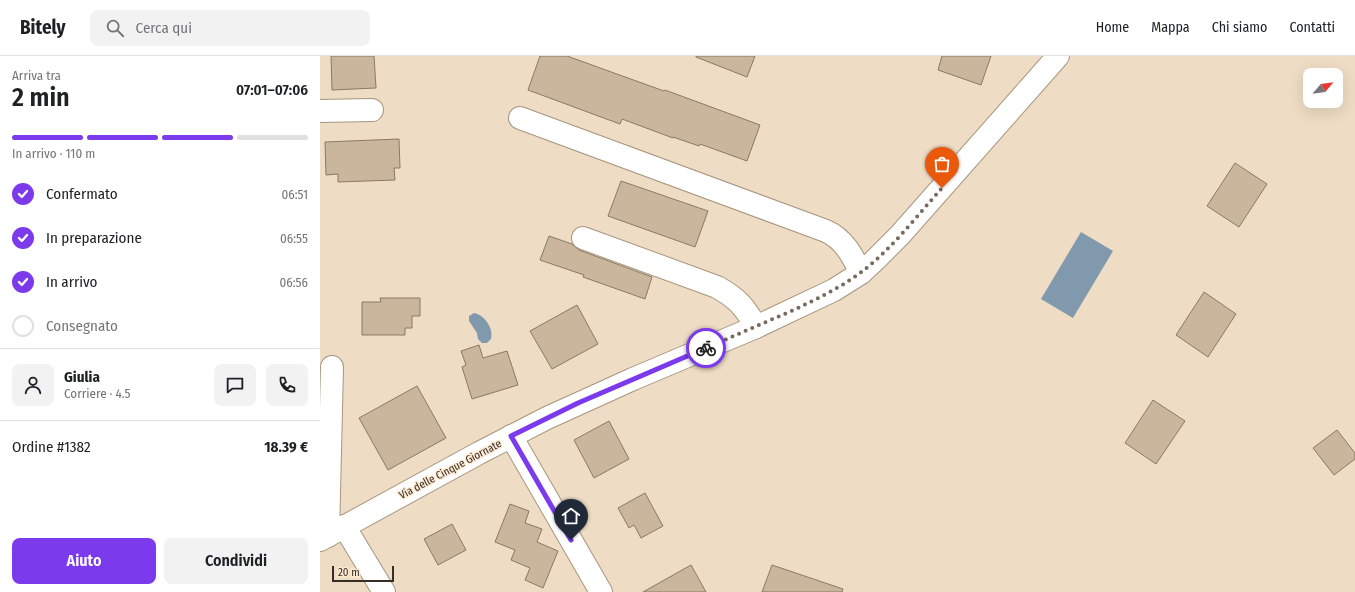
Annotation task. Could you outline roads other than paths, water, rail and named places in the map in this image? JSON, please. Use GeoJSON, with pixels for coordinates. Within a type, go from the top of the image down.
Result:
{"type":"FeatureCollection","features":[{"type":"Feature","properties":{"kind":"street","name":"Via delle Cinque Giornate"},"geometry":{"type":"LineString","coordinates":[[331,534],[511,436],[578,403],[756,327],[827,294],[861,273],[900,236],[1058,56]]}},
{"type":"Feature","properties":{"kind":"street"},"geometry":{"type":"LineString","coordinates":[[320,111],[372,110]]}},
{"type":"Feature","properties":{"kind":"street"},"geometry":{"type":"LineString","coordinates":[[520,118],[826,231],[836,236],[845,245],[861,273]]}},
{"type":"Feature","properties":{"kind":"street"},"geometry":{"type":"LineString","coordinates":[[583,238],[728,292],[747,310],[756,327]]}},
{"type":"Feature","properties":{"kind":"street"},"geometry":{"type":"LineString","coordinates":[[332,367],[331,534],[384,592]]}},
{"type":"Feature","properties":{"kind":"street"},"geometry":{"type":"LineString","coordinates":[[511,436],[601,592]]}},
{"type":"Feature","properties":{"kind":"water"},"geometry":{"type":"Polygon","coordinates":[[[1081,232],[1113,251],[1073,318],[1041,299],[1081,232]]]}},
{"type":"Feature","properties":{"kind":"water"},"geometry":{"type":"Polygon","coordinates":[[[474,313],[482,316],[490,327],[492,335],[491,339],[487,343],[482,343],[478,339],[477,333],[469,321],[469,316],[474,313]]]}}]}
